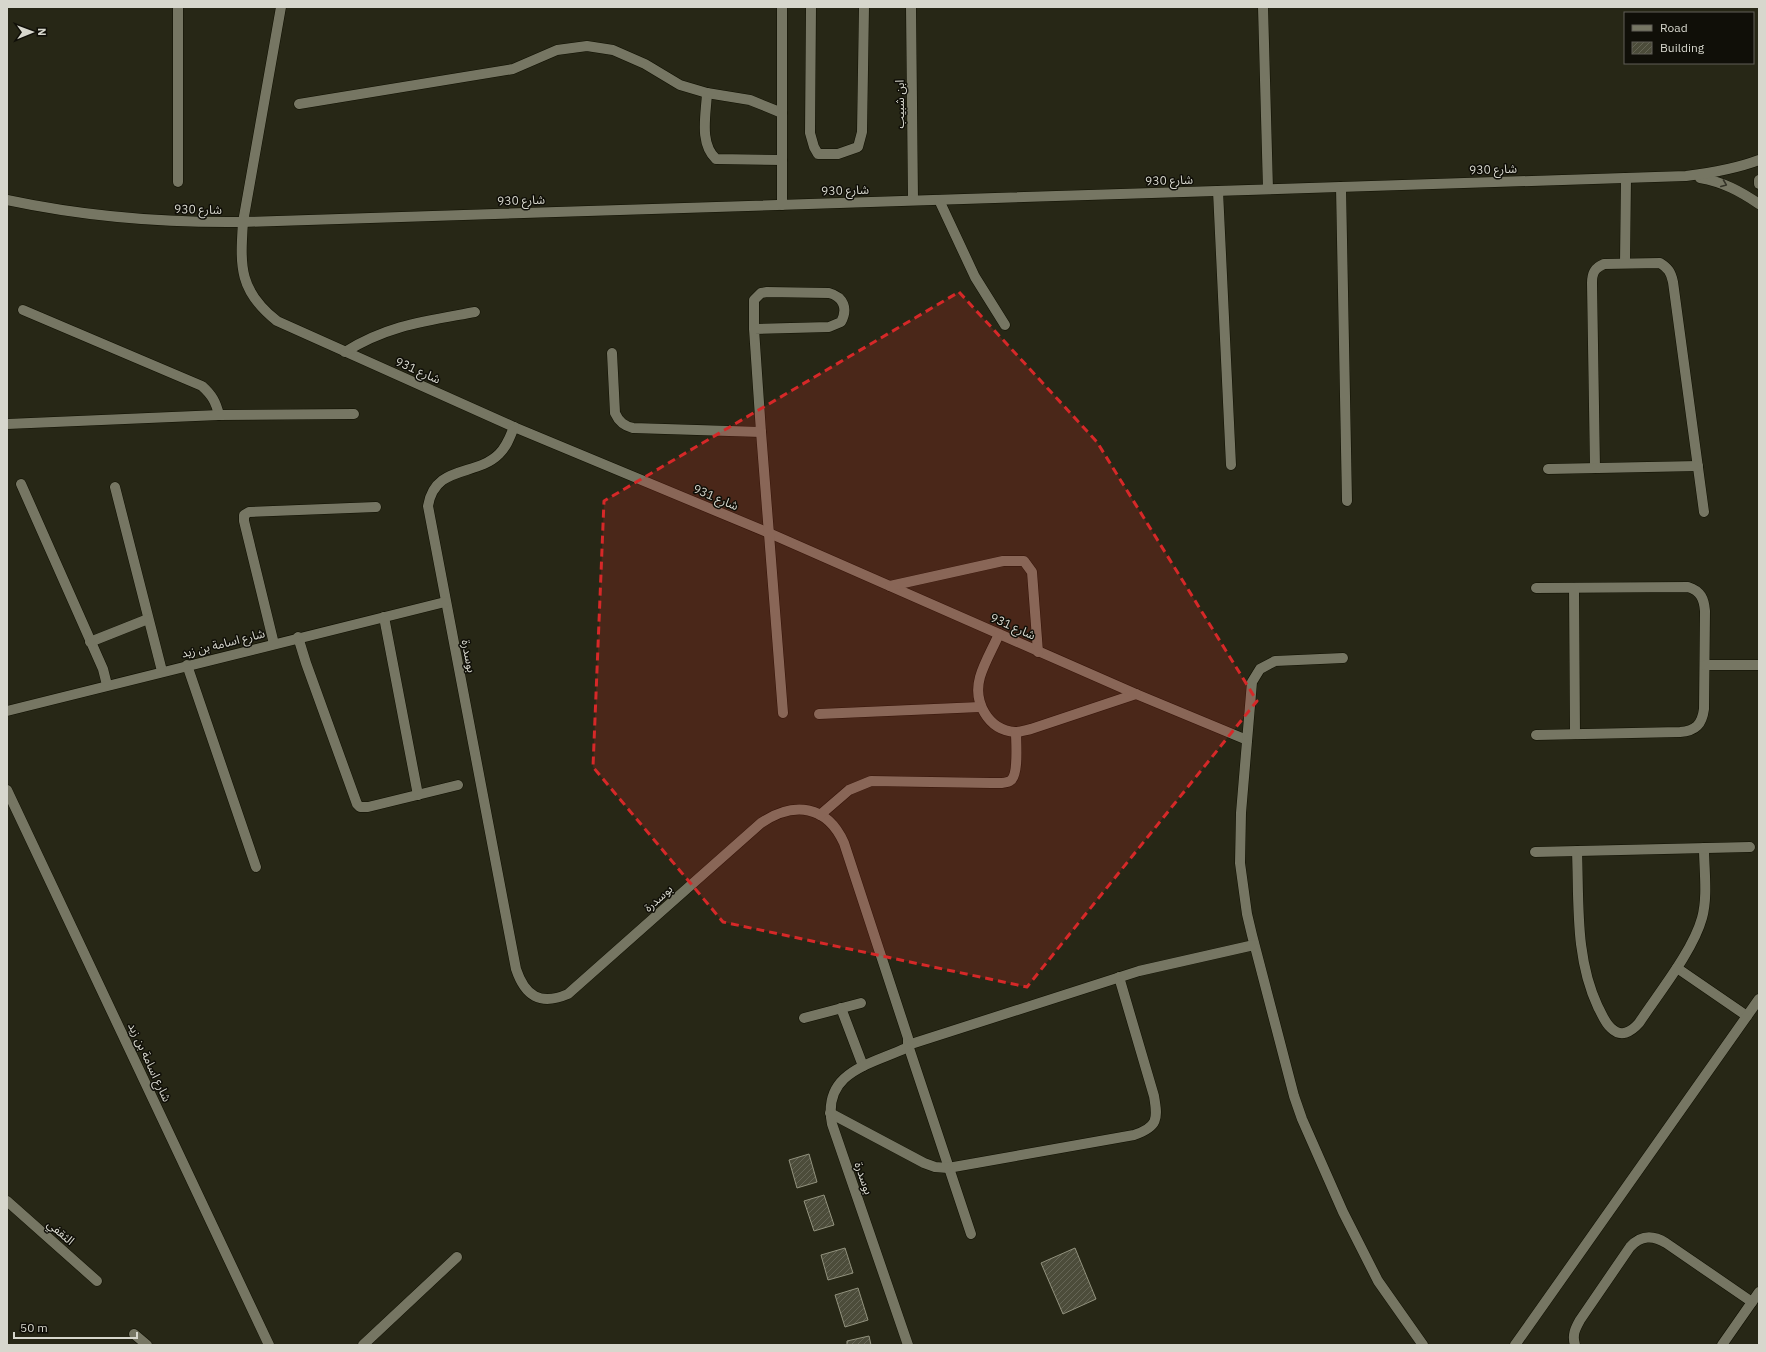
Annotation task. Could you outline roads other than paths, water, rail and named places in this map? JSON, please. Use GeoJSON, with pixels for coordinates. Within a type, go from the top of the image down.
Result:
{"type":"FeatureCollection","features":[{"type":"Feature","properties":{"kind":"street"},"geometry":{"type":"LineString","coordinates":[[178,7],[178,182]]}},
{"type":"Feature","properties":{"kind":"street","name":"شارع 931"},"geometry":{"type":"LineString","coordinates":[[281,7],[243,222],[241,253],[242,269],[254,299],[264,311],[277,321],[514,427],[769,533],[1038,652],[1247,740]]}},
{"type":"Feature","properties":{"kind":"street"},"geometry":{"type":"LineString","coordinates":[[782,7],[782,205]]}},
{"type":"Feature","properties":{"kind":"street"},"geometry":{"type":"LineString","coordinates":[[811,7],[810,133],[814,147],[818,154],[838,154],[858,147],[862,132],[864,7]]}},
{"type":"Feature","properties":{"kind":"street","name":"ابن شبيب"},"geometry":{"type":"LineString","coordinates":[[911,7],[913,200]]}},
{"type":"Feature","properties":{"kind":"street"},"geometry":{"type":"LineString","coordinates":[[1263,7],[1268,189]]}},
{"type":"Feature","properties":{"kind":"street"},"geometry":{"type":"LineString","coordinates":[[299,104],[513,69],[557,50],[587,46],[613,50],[645,64],[680,85],[707,93],[750,100],[782,113]]}},
{"type":"Feature","properties":{"kind":"street"},"geometry":{"type":"LineString","coordinates":[[707,93],[705,138],[710,153],[716,159],[782,160]]}},
{"type":"Feature","properties":{"kind":"street","name":"شارع 930"},"geometry":{"type":"LineString","coordinates":[[7,200],[46,208],[129,219],[190,222],[243,222],[1686,176],[1714,173],[1759,160]]}},
{"type":"Feature","properties":{"kind":"street","name":"شارع 930"},"geometry":{"type":"LineString","coordinates":[[1686,176],[1714,180],[1740,191],[1759,204]]}},
{"type":"Feature","properties":{"kind":"street"},"geometry":{"type":"LineString","coordinates":[[1625,263],[1626,178]]}},
{"type":"Feature","properties":{"kind":"street"},"geometry":{"type":"LineString","coordinates":[[1341,187],[1347,501]]}},
{"type":"Feature","properties":{"kind":"street"},"geometry":{"type":"LineString","coordinates":[[1218,191],[1230,465]]}},
{"type":"Feature","properties":{"kind":"street"},"geometry":{"type":"LineString","coordinates":[[939,200],[975,277],[1005,325]]}},
{"type":"Feature","properties":{"kind":"street"},"geometry":{"type":"LineString","coordinates":[[1595,468],[1592,277],[1598,266],[1604,264],[1660,263],[1667,267],[1672,273],[1704,512]]}},
{"type":"Feature","properties":{"kind":"street"},"geometry":{"type":"LineString","coordinates":[[754,329],[829,327],[840,322],[845,310],[844,304],[835,295],[829,293],[761,293],[754,300],[754,329],[761,432],[783,713]]}},
{"type":"Feature","properties":{"kind":"street"},"geometry":{"type":"LineString","coordinates":[[24,310],[202,386],[210,393],[216,402],[219,415]]}},
{"type":"Feature","properties":{"kind":"street"},"geometry":{"type":"LineString","coordinates":[[345,352],[364,340],[388,330],[413,323],[475,312]]}},
{"type":"Feature","properties":{"kind":"street"},"geometry":{"type":"LineString","coordinates":[[612,353],[616,413],[622,423],[627,426],[633,428],[761,432]]}},
{"type":"Feature","properties":{"kind":"street"},"geometry":{"type":"LineString","coordinates":[[7,424],[219,415],[354,414]]}},
{"type":"Feature","properties":{"kind":"street","name":"بوسدرة"},"geometry":{"type":"LineString","coordinates":[[514,427],[508,443],[499,455],[491,460],[442,480],[432,491],[428,506],[445,602],[516,969],[521,984],[528,992],[537,997],[549,999],[559,998],[568,994],[774,814],[784,811],[802,810],[820,815],[834,826],[844,843],[909,1042],[906,1048],[848,1074],[833,1095],[830,1112],[835,1134],[908,1345]]}},
{"type":"Feature","properties":{"kind":"street"},"geometry":{"type":"LineString","coordinates":[[1548,469],[1698,466]]}},
{"type":"Feature","properties":{"kind":"street"},"geometry":{"type":"LineString","coordinates":[[21,484],[90,642],[107,685]]}},
{"type":"Feature","properties":{"kind":"street"},"geometry":{"type":"LineString","coordinates":[[115,487],[162,671]]}},
{"type":"Feature","properties":{"kind":"street"},"geometry":{"type":"LineString","coordinates":[[274,644],[244,521],[244,515],[249,512],[376,507]]}},
{"type":"Feature","properties":{"kind":"street"},"geometry":{"type":"LineString","coordinates":[[890,586],[1003,562],[1024,561],[1032,572],[1038,652]]}},
{"type":"Feature","properties":{"kind":"street"},"geometry":{"type":"LineString","coordinates":[[1536,588],[1680,586],[1694,589],[1702,597],[1704,604],[1705,665],[1703,715],[1699,726],[1694,730],[1680,732],[1536,735]]}},
{"type":"Feature","properties":{"kind":"street"},"geometry":{"type":"LineString","coordinates":[[1574,588],[1575,734]]}},
{"type":"Feature","properties":{"kind":"street","name":"شارع اسامة بن زيد"},"geometry":{"type":"LineString","coordinates":[[7,711],[162,671],[445,602]]}},
{"type":"Feature","properties":{"kind":"street"},"geometry":{"type":"LineString","coordinates":[[384,617],[418,795]]}},
{"type":"Feature","properties":{"kind":"street"},"geometry":{"type":"LineString","coordinates":[[90,642],[148,619]]}},
{"type":"Feature","properties":{"kind":"street"},"geometry":{"type":"LineString","coordinates":[[999,634],[980,677],[977,692],[980,707],[988,720],[1001,728],[1016,732],[1031,729],[1136,694]]}},
{"type":"Feature","properties":{"kind":"street"},"geometry":{"type":"LineString","coordinates":[[298,638],[357,804],[360,807],[368,807],[458,785]]}},
{"type":"Feature","properties":{"kind":"street"},"geometry":{"type":"LineString","coordinates":[[1343,658],[1275,661],[1260,669],[1252,682],[1250,689],[1241,813],[1240,863],[1246,914],[1294,1096],[1305,1126],[1343,1212],[1378,1280],[1423,1345]]}},
{"type":"Feature","properties":{"kind":"street"},"geometry":{"type":"LineString","coordinates":[[187,665],[256,867]]}},
{"type":"Feature","properties":{"kind":"street"},"geometry":{"type":"LineString","coordinates":[[1705,665],[1759,665]]}},
{"type":"Feature","properties":{"kind":"street"},"geometry":{"type":"LineString","coordinates":[[819,714],[980,707]]}},
{"type":"Feature","properties":{"kind":"street"},"geometry":{"type":"LineString","coordinates":[[820,815],[849,790],[871,781],[991,783],[1010,781],[1014,776],[1016,769],[1016,732]]}},
{"type":"Feature","properties":{"kind":"street","name":"شارع اسامة بن زيد"},"geometry":{"type":"LineString","coordinates":[[8,795],[269,1345]]}},
{"type":"Feature","properties":{"kind":"street"},"geometry":{"type":"LineString","coordinates":[[1535,852],[1750,847]]}},
{"type":"Feature","properties":{"kind":"street"},"geometry":{"type":"LineString","coordinates":[[1578,850],[1580,936],[1584,970],[1589,988],[1607,1025],[1614,1031],[1624,1034],[1632,1031],[1677,968],[1695,937],[1703,918],[1705,899],[1704,848]]}},
{"type":"Feature","properties":{"kind":"street"},"geometry":{"type":"LineString","coordinates":[[971,1234],[908,1046],[1119,977],[1159,966],[1254,945]]}},
{"type":"Feature","properties":{"kind":"street"},"geometry":{"type":"LineString","coordinates":[[1677,968],[1747,1016]]}},
{"type":"Feature","properties":{"kind":"street"},"geometry":{"type":"LineString","coordinates":[[830,1112],[924,1163],[935,1167],[948,1168],[1134,1135],[1147,1130],[1155,1122],[1156,1112],[1154,1096],[1119,977]]}},
{"type":"Feature","properties":{"kind":"street"},"geometry":{"type":"LineString","coordinates":[[1515,1345],[1759,999]]}},
{"type":"Feature","properties":{"kind":"street"},"geometry":{"type":"LineString","coordinates":[[804,1018],[861,1003]]}},
{"type":"Feature","properties":{"kind":"street"},"geometry":{"type":"LineString","coordinates":[[841,1008],[863,1066]]}},
{"type":"Feature","properties":{"kind":"street","name":"الثقفي"},"geometry":{"type":"LineString","coordinates":[[7,1202],[98,1281]]}},
{"type":"Feature","properties":{"kind":"street"},"geometry":{"type":"LineString","coordinates":[[1575,1345],[1573,1337],[1574,1332],[1580,1320],[1634,1242],[1647,1237],[1653,1237],[1666,1243],[1752,1302]]}},
{"type":"Feature","properties":{"kind":"street"},"geometry":{"type":"LineString","coordinates":[[363,1345],[457,1257]]}},
{"type":"Feature","properties":{"kind":"street"},"geometry":{"type":"LineString","coordinates":[[1722,1345],[1759,1292]]}},
{"type":"Feature","properties":{"kind":"street"},"geometry":{"type":"LineString","coordinates":[[134,1334],[147,1345]]}}]}
